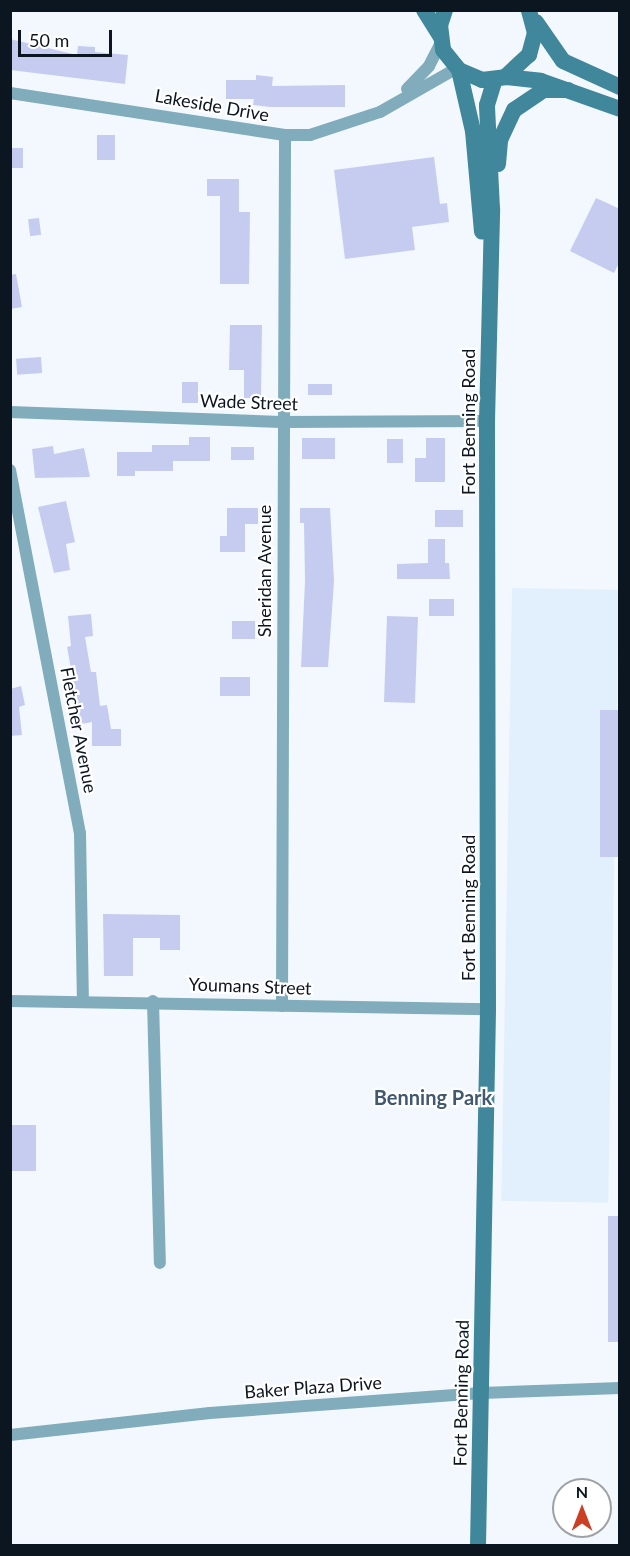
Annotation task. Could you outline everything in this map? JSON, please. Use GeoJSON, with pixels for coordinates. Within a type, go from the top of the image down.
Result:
{"type":"FeatureCollection","features":[{"type":"Feature","properties":{"kind":"street","name":"Fort Benning Road"},"geometry":{"type":"LineString","coordinates":[[424,10],[458,69],[473,131],[483,252],[489,270]]}},
{"type":"Feature","properties":{"kind":"street"},"geometry":{"type":"LineString","coordinates":[[440,39],[446,10]]}},
{"type":"Feature","properties":{"kind":"street"},"geometry":{"type":"LineString","coordinates":[[500,78],[529,55],[535,33],[530,11]]}},
{"type":"Feature","properties":{"kind":"street"},"geometry":{"type":"LineString","coordinates":[[530,11],[563,60],[620,87]]}},
{"type":"Feature","properties":{"kind":"street","name":"Lakeside Drive"},"geometry":{"type":"LineString","coordinates":[[401,97],[429,66],[440,39]]}},
{"type":"Feature","properties":{"kind":"street"},"geometry":{"type":"LineString","coordinates":[[458,69],[482,80],[500,78],[541,81],[620,110]]}},
{"type":"Feature","properties":{"kind":"street","name":"Lakeside Drive"},"geometry":{"type":"LineString","coordinates":[[10,93],[285,135],[341,128],[380,112],[401,97],[458,69]]}},
{"type":"Feature","properties":{"kind":"street","name":"Fort Benning Road"},"geometry":{"type":"LineString","coordinates":[[478,1545],[488,1009],[487,421],[492,209],[487,105],[500,78]]}},
{"type":"Feature","properties":{"kind":"street"},"geometry":{"type":"LineString","coordinates":[[492,209],[500,140],[514,110],[544,90],[568,90]]}},
{"type":"Feature","properties":{"kind":"street","name":"Sheridan Avenue"},"geometry":{"type":"LineString","coordinates":[[282,1006],[281,422],[285,135]]}},
{"type":"Feature","properties":{"kind":"street","name":"Wade Street"},"geometry":{"type":"LineString","coordinates":[[10,412],[281,422],[487,421]]}},
{"type":"Feature","properties":{"kind":"street","name":"Fletcher Avenue"},"geometry":{"type":"LineString","coordinates":[[10,470],[80,833],[83,1001]]}},
{"type":"Feature","properties":{"kind":"street"},"geometry":{"type":"LineString","coordinates":[[153,1001],[160,1263]]}},
{"type":"Feature","properties":{"kind":"street","name":"Youmans Street"},"geometry":{"type":"LineString","coordinates":[[10,1002],[153,1001],[282,1006],[488,1009]]}},
{"type":"Feature","properties":{"kind":"street","name":"Baker Plaza Drive"},"geometry":{"type":"LineString","coordinates":[[10,1435],[210,1413],[481,1393],[620,1388]]}},
{"type":"Feature","properties":{"kind":"shaded area"},"geometry":{"type":"Polygon","coordinates":[[[512,588],[619,590],[608,1203],[501,1201],[512,588]]]}},
{"type":"Feature","properties":{"kind":"building"},"geometry":{"type":"Polygon","coordinates":[[[10,39],[77,55],[78,46],[95,47],[95,52],[128,55],[125,84],[10,70],[10,39]]]}},
{"type":"Feature","properties":{"kind":"building"},"geometry":{"type":"Polygon","coordinates":[[[256,75],[273,77],[272,86],[345,85],[345,107],[270,107],[253,105],[254,99],[226,99],[226,80],[256,80],[256,75]]]}},
{"type":"Feature","properties":{"kind":"building"},"geometry":{"type":"Polygon","coordinates":[[[97,135],[115,135],[115,160],[97,160],[97,135]]]}},
{"type":"Feature","properties":{"kind":"building"},"geometry":{"type":"Polygon","coordinates":[[[10,148],[23,148],[23,168],[10,168],[10,148]]]}},
{"type":"Feature","properties":{"kind":"building"},"geometry":{"type":"Polygon","coordinates":[[[434,157],[440,204],[447,203],[449,222],[412,227],[415,250],[345,259],[334,170],[434,157]]]}},
{"type":"Feature","properties":{"kind":"building"},"geometry":{"type":"Polygon","coordinates":[[[207,179],[239,179],[239,212],[250,212],[249,284],[220,284],[220,196],[207,196],[207,179]]]}},
{"type":"Feature","properties":{"kind":"building"},"geometry":{"type":"Polygon","coordinates":[[[596,198],[620,209],[620,261],[614,273],[570,251],[596,198]]]}},
{"type":"Feature","properties":{"kind":"building"},"geometry":{"type":"Polygon","coordinates":[[[39,218],[41,235],[30,236],[28,219],[39,218]]]}},
{"type":"Feature","properties":{"kind":"building"},"geometry":{"type":"Polygon","coordinates":[[[16,274],[22,307],[10,309],[10,275],[16,274]]]}},
{"type":"Feature","properties":{"kind":"building"},"geometry":{"type":"Polygon","coordinates":[[[230,325],[262,325],[261,398],[244,398],[244,370],[229,370],[230,325]]]}},
{"type":"Feature","properties":{"kind":"building"},"geometry":{"type":"Polygon","coordinates":[[[41,357],[42,373],[17,375],[16,359],[41,357]]]}},
{"type":"Feature","properties":{"kind":"building"},"geometry":{"type":"Polygon","coordinates":[[[182,382],[198,382],[198,403],[182,403],[182,382]]]}},
{"type":"Feature","properties":{"kind":"building"},"geometry":{"type":"Polygon","coordinates":[[[308,384],[332,384],[332,395],[308,395],[308,384]]]}},
{"type":"Feature","properties":{"kind":"building"},"geometry":{"type":"Polygon","coordinates":[[[189,437],[210,437],[210,461],[173,461],[173,471],[135,471],[135,476],[117,476],[117,452],[152,452],[152,445],[189,445],[189,437]]]}},
{"type":"Feature","properties":{"kind":"building"},"geometry":{"type":"Polygon","coordinates":[[[302,438],[335,438],[335,459],[302,459],[302,438]]]}},
{"type":"Feature","properties":{"kind":"building"},"geometry":{"type":"Polygon","coordinates":[[[426,438],[445,438],[445,482],[415,482],[415,458],[426,458],[426,438]]]}},
{"type":"Feature","properties":{"kind":"building"},"geometry":{"type":"Polygon","coordinates":[[[387,439],[403,439],[403,463],[387,463],[387,439]]]}},
{"type":"Feature","properties":{"kind":"building"},"geometry":{"type":"Polygon","coordinates":[[[53,446],[54,454],[84,448],[90,477],[35,478],[32,449],[53,446]]]}},
{"type":"Feature","properties":{"kind":"building"},"geometry":{"type":"Polygon","coordinates":[[[231,447],[254,447],[254,460],[231,460],[231,447]]]}},
{"type":"Feature","properties":{"kind":"building"},"geometry":{"type":"Polygon","coordinates":[[[66,501],[75,542],[66,544],[70,570],[54,573],[38,507],[66,501]]]}},
{"type":"Feature","properties":{"kind":"building"},"geometry":{"type":"Polygon","coordinates":[[[227,508],[258,508],[258,524],[245,524],[245,552],[220,552],[220,536],[227,536],[227,508]]]}},
{"type":"Feature","properties":{"kind":"building"},"geometry":{"type":"Polygon","coordinates":[[[300,508],[330,508],[334,581],[328,667],[301,667],[305,581],[304,523],[300,523],[300,508]]]}},
{"type":"Feature","properties":{"kind":"building"},"geometry":{"type":"Polygon","coordinates":[[[435,510],[463,510],[463,527],[435,527],[435,510]]]}},
{"type":"Feature","properties":{"kind":"building"},"geometry":{"type":"Polygon","coordinates":[[[428,539],[445,539],[445,563],[449,563],[450,579],[397,579],[397,564],[428,563],[428,539]]]}},
{"type":"Feature","properties":{"kind":"building"},"geometry":{"type":"Polygon","coordinates":[[[429,599],[454,599],[454,616],[429,616],[429,599]]]}},
{"type":"Feature","properties":{"kind":"building"},"geometry":{"type":"Polygon","coordinates":[[[91,614],[93,636],[85,637],[91,672],[96,672],[100,706],[107,705],[111,729],[121,729],[121,746],[92,746],[92,722],[81,724],[67,647],[71,646],[68,616],[91,614]]]}},
{"type":"Feature","properties":{"kind":"building"},"geometry":{"type":"Polygon","coordinates":[[[387,616],[418,617],[415,703],[384,702],[387,616]]]}},
{"type":"Feature","properties":{"kind":"building"},"geometry":{"type":"Polygon","coordinates":[[[232,621],[255,621],[255,639],[232,639],[232,621]]]}},
{"type":"Feature","properties":{"kind":"building"},"geometry":{"type":"Polygon","coordinates":[[[220,677],[250,677],[250,696],[220,696],[220,677]]]}},
{"type":"Feature","properties":{"kind":"building"},"geometry":{"type":"Polygon","coordinates":[[[21,686],[25,705],[19,707],[22,735],[10,736],[10,689],[21,686]]]}},
{"type":"Feature","properties":{"kind":"building"},"geometry":{"type":"Polygon","coordinates":[[[600,710],[620,710],[620,857],[600,857],[600,710]]]}},
{"type":"Feature","properties":{"kind":"building"},"geometry":{"type":"Polygon","coordinates":[[[103,914],[180,915],[180,950],[160,950],[160,938],[133,938],[133,976],[104,976],[103,914]]]}},
{"type":"Feature","properties":{"kind":"building"},"geometry":{"type":"Polygon","coordinates":[[[10,1125],[36,1125],[36,1171],[10,1171],[10,1125]]]}},
{"type":"Feature","properties":{"kind":"building"},"geometry":{"type":"Polygon","coordinates":[[[608,1216],[620,1216],[620,1342],[608,1342],[608,1216]]]}},
{"type":"Feature","properties":{"kind":"district","name":"Benning Park"},"geometry":{"type":"Point","coordinates":[433,1097]}}]}
